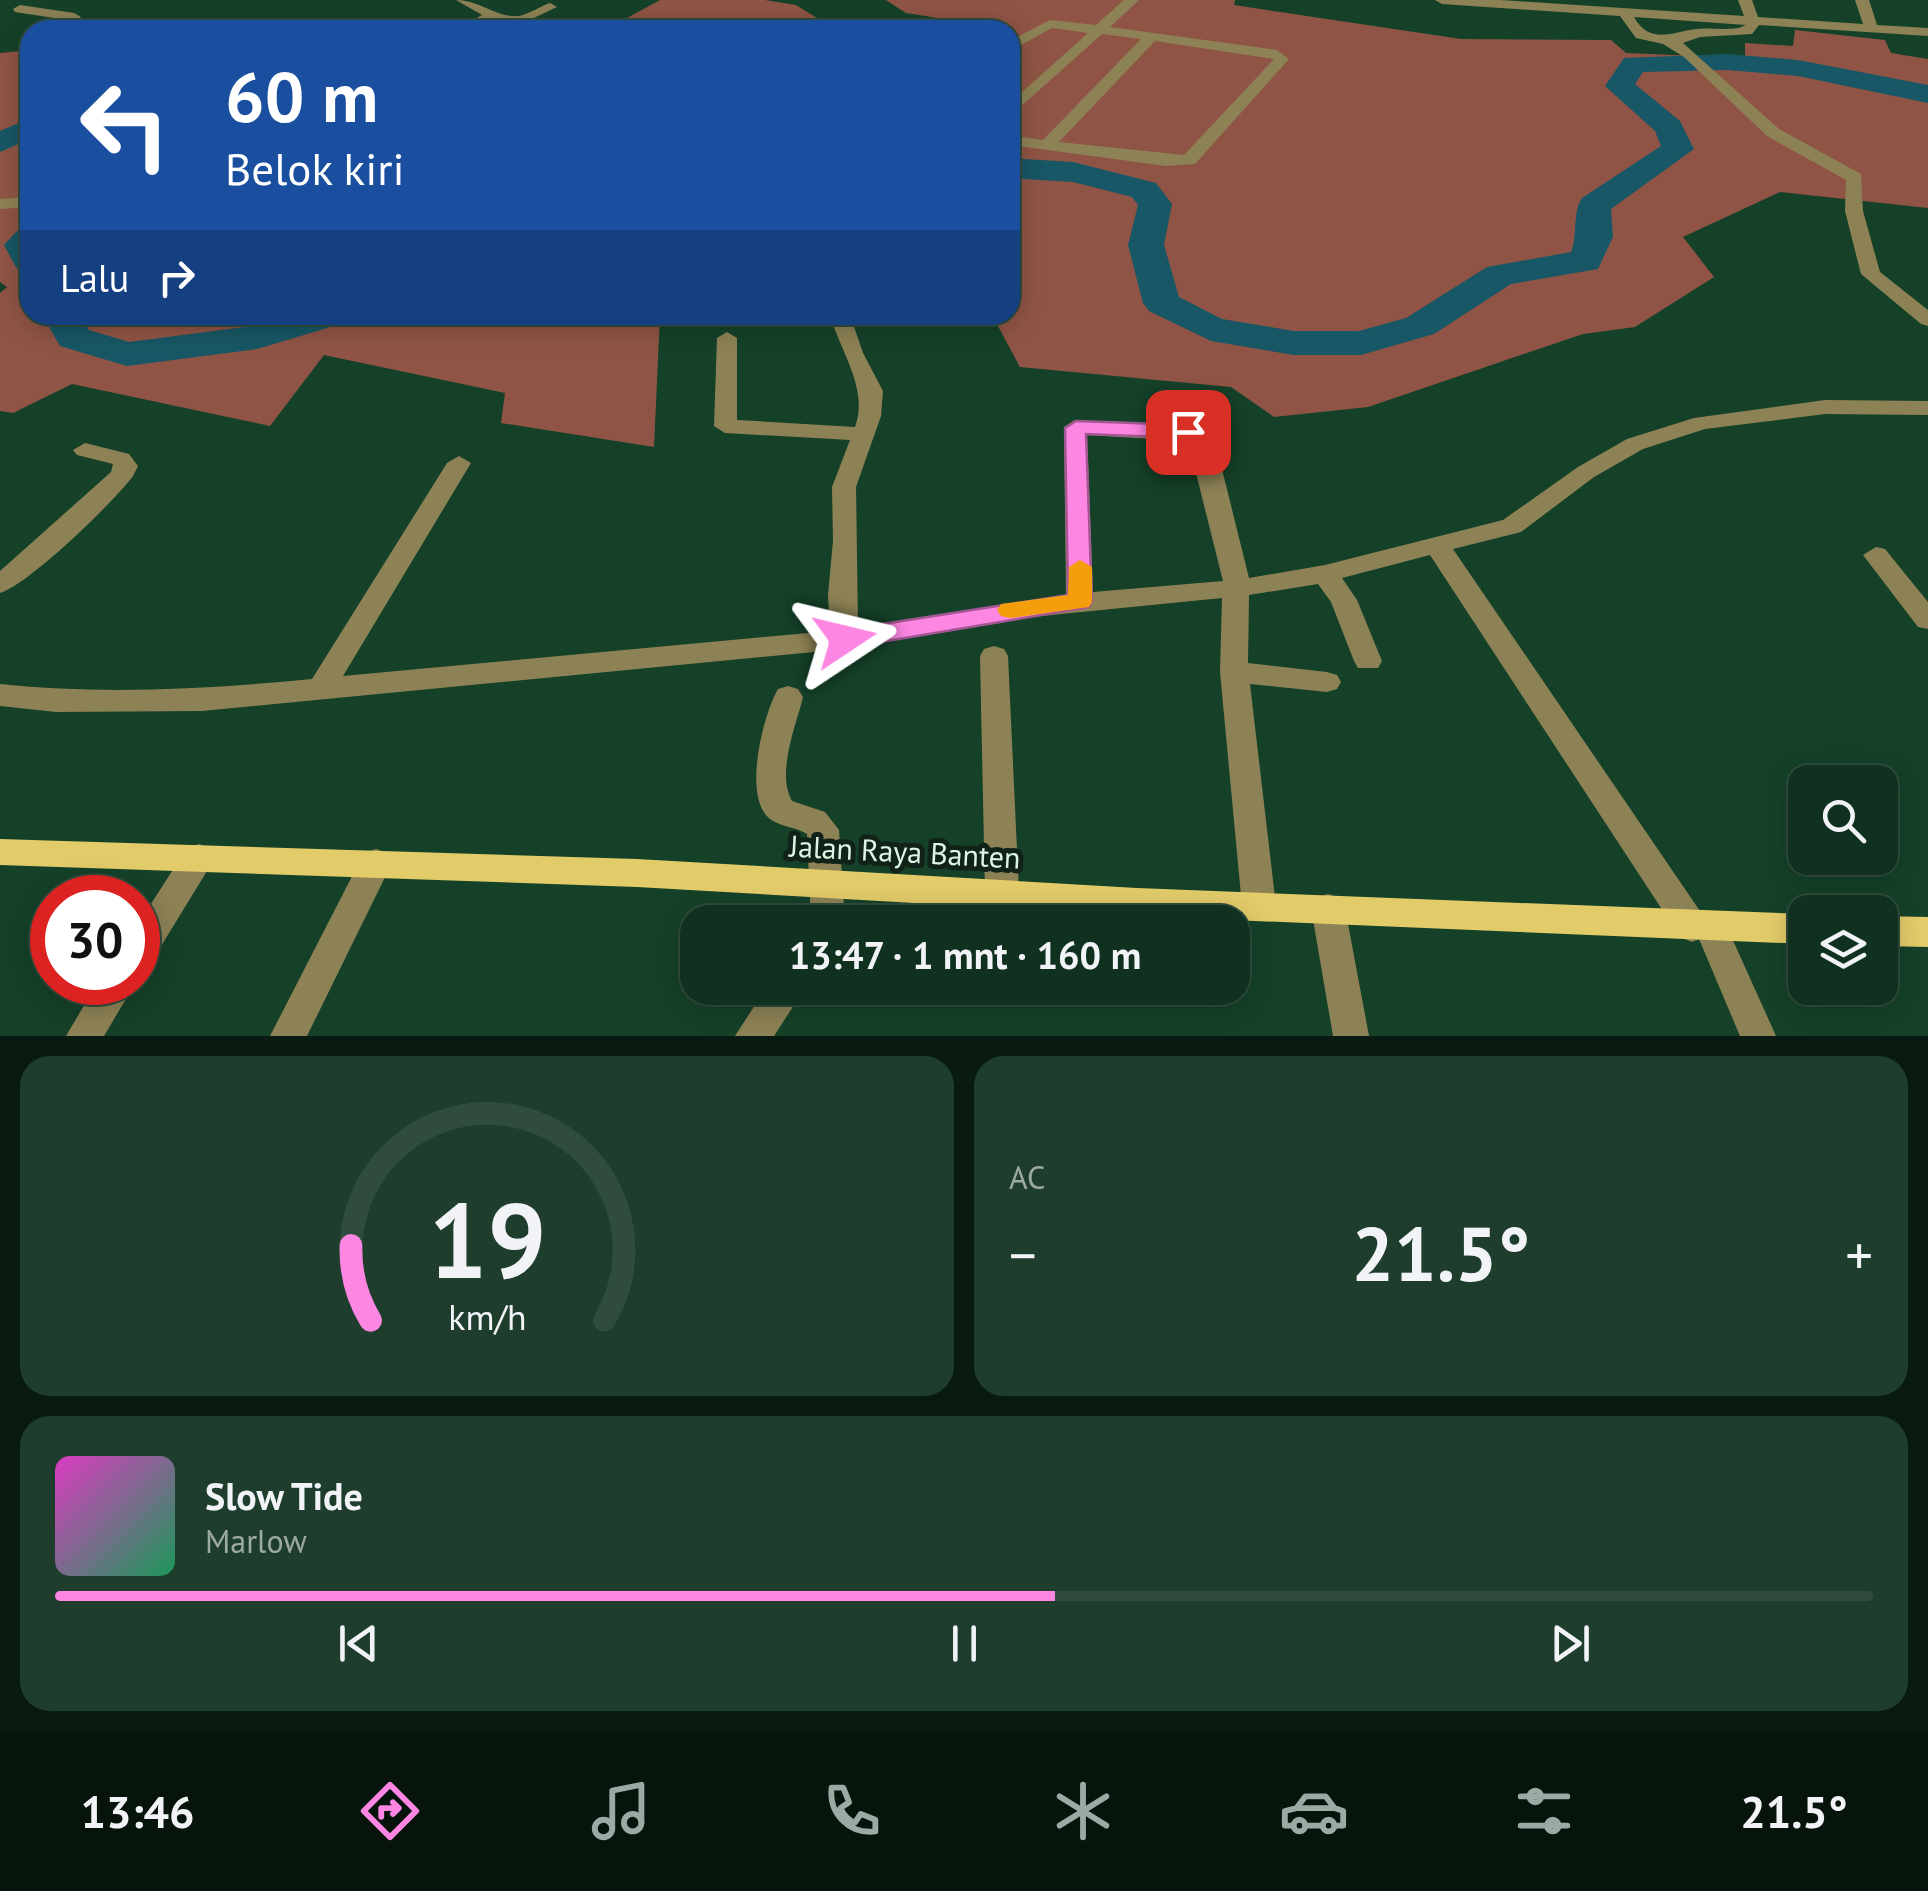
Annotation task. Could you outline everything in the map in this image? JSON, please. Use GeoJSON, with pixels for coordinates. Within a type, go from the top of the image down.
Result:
{"type":"FeatureCollection","features":[{"type":"Feature","properties":{"kind":"main road","name":"Jalan Raya Banten"},"geometry":{"type":"LineString","coordinates":[[0,852],[376,863],[1788,929]]}},
{"type":"Feature","properties":{"kind":"main road"},"geometry":{"type":"LineString","coordinates":[[1898,931],[1928,932]]}},
{"type":"Feature","properties":{"kind":"street"},"geometry":{"type":"LineString","coordinates":[[0,17],[44,0]]}},
{"type":"Feature","properties":{"kind":"street"},"geometry":{"type":"LineString","coordinates":[[463,0],[506,20]]}},
{"type":"Feature","properties":{"kind":"street"},"geometry":{"type":"LineString","coordinates":[[1020,103],[1132,0]]}},
{"type":"Feature","properties":{"kind":"street"},"geometry":{"type":"LineString","coordinates":[[1442,0],[1928,32]]}},
{"type":"Feature","properties":{"kind":"street"},"geometry":{"type":"LineString","coordinates":[[1677,45],[1687,34],[1739,34],[1752,30],[1753,21],[1745,0]]}},
{"type":"Feature","properties":{"kind":"street"},"geometry":{"type":"LineString","coordinates":[[1862,0],[1871,27]]}},
{"type":"Feature","properties":{"kind":"street"},"geometry":{"type":"LineString","coordinates":[[528,20],[550,7]]}},
{"type":"Feature","properties":{"kind":"street"},"geometry":{"type":"LineString","coordinates":[[20,9],[74,17]]}},
{"type":"Feature","properties":{"kind":"street"},"geometry":{"type":"LineString","coordinates":[[1624,11],[1634,32],[1677,45],[1759,122],[1795,149],[1856,178],[1854,212],[1871,274],[1928,320]]}},
{"type":"Feature","properties":{"kind":"street"},"geometry":{"type":"LineString","coordinates":[[482,20],[492,15]]}},
{"type":"Feature","properties":{"kind":"street"},"geometry":{"type":"LineString","coordinates":[[1020,41],[1050,24],[1277,54],[1282,59],[1189,160],[1166,162],[1020,141]]}},
{"type":"Feature","properties":{"kind":"street"},"geometry":{"type":"LineString","coordinates":[[1048,144],[1152,36]]}},
{"type":"Feature","properties":{"kind":"street"},"geometry":{"type":"LineString","coordinates":[[843,325],[852,353],[872,390],[870,416],[844,486],[846,542],[841,594],[845,639]]}},
{"type":"Feature","properties":{"kind":"street"},"geometry":{"type":"LineString","coordinates":[[727,338],[725,426],[861,434]]}},
{"type":"Feature","properties":{"kind":"street"},"geometry":{"type":"LineString","coordinates":[[0,695],[56,701],[202,700],[845,639],[1002,610],[1233,589],[1325,574],[1512,526],[1586,472],[1635,444],[1702,423],[1825,407],[1928,408]]}},
{"type":"Feature","properties":{"kind":"street"},"geometry":{"type":"LineString","coordinates":[[1080,602],[1076,428],[1188,432],[1199,438],[1236,570],[1234,672],[1259,906]]}},
{"type":"Feature","properties":{"kind":"street"},"geometry":{"type":"LineString","coordinates":[[0,584],[37,556],[121,476],[126,466],[121,458],[85,450]]}},
{"type":"Feature","properties":{"kind":"street"},"geometry":{"type":"LineString","coordinates":[[320,688],[459,463]]}},
{"type":"Feature","properties":{"kind":"street"},"geometry":{"type":"LineString","coordinates":[[1438,547],[1701,927],[1758,1036]]}},
{"type":"Feature","properties":{"kind":"street"},"geometry":{"type":"LineString","coordinates":[[1876,555],[1928,620]]}},
{"type":"Feature","properties":{"kind":"street"},"geometry":{"type":"LineString","coordinates":[[1325,574],[1344,600],[1368,661]]}},
{"type":"Feature","properties":{"kind":"street"},"geometry":{"type":"LineString","coordinates":[[994,656],[1002,893]]}},
{"type":"Feature","properties":{"kind":"street"},"geometry":{"type":"LineString","coordinates":[[1234,672],[1328,682]]}},
{"type":"Feature","properties":{"kind":"street"},"geometry":{"type":"LineString","coordinates":[[788,696],[770,781],[771,796],[780,810],[820,824],[828,905]]}},
{"type":"Feature","properties":{"kind":"street"},"geometry":{"type":"LineString","coordinates":[[160,918],[199,858]]}},
{"type":"Feature","properties":{"kind":"street"},"geometry":{"type":"LineString","coordinates":[[288,1036],[376,863]]}},
{"type":"Feature","properties":{"kind":"street"},"geometry":{"type":"LineString","coordinates":[[1328,908],[1351,1036]]}},
{"type":"Feature","properties":{"kind":"street"},"geometry":{"type":"LineString","coordinates":[[84,1036],[104,1005]]}},
{"type":"Feature","properties":{"kind":"street"},"geometry":{"type":"LineString","coordinates":[[752,1036],[775,1005]]}},
{"type":"Feature","properties":{"kind":"shaded area"},"geometry":{"type":"Polygon","coordinates":[[[660,0],[765,0],[796,5],[820,20],[623,20],[660,0]]]}},
{"type":"Feature","properties":{"kind":"shaded area"},"geometry":{"type":"Polygon","coordinates":[[[886,0],[1235,0],[1234,5],[1461,39],[1611,40],[1626,53],[1745,58],[1745,43],[1793,46],[1795,30],[1885,40],[1891,53],[1928,59],[1928,208],[1780,192],[1683,237],[1714,277],[1635,327],[1583,334],[1368,407],[1274,417],[1231,387],[1020,367],[997,325],[1020,325],[1020,20],[951,20],[906,13],[886,0]]]}},
{"type":"Feature","properties":{"kind":"shaded area"},"geometry":{"type":"Polygon","coordinates":[[[20,51],[20,325],[660,325],[654,447],[501,423],[505,393],[324,355],[270,426],[72,384],[13,413],[0,411],[0,293],[7,287],[0,282],[0,53],[20,51]]]}},
{"type":"Feature","properties":{"kind":"waterway"},"geometry":{"type":"LineString","coordinates":[[1020,169],[1073,172],[1144,190],[1155,204],[1146,245],[1162,303],[1211,329],[1294,343],[1361,343],[1420,326],[1500,275],[1585,261],[1595,237],[1594,205],[1678,149],[1669,127],[1619,86],[1634,64],[1727,62],[1798,68],[1928,94]]}},
{"type":"Feature","properties":{"kind":"waterway"},"geometry":{"type":"LineString","coordinates":[[0,143],[20,132]]}},
{"type":"Feature","properties":{"kind":"waterway"},"geometry":{"type":"LineString","coordinates":[[67,325],[74,338],[127,354],[257,337],[297,325]]}},
{"type":"Feature","properties":{"kind":"slow traffic"},"geometry":{"type":"LineString","coordinates":[[1010,610],[1080,602],[1080,567]]}},
{"type":"Feature","properties":{"kind":"route"},"geometry":{"type":"LineString","coordinates":[[845,639],[1002,610],[1080,602],[1076,428],[1188,432]]}}]}
